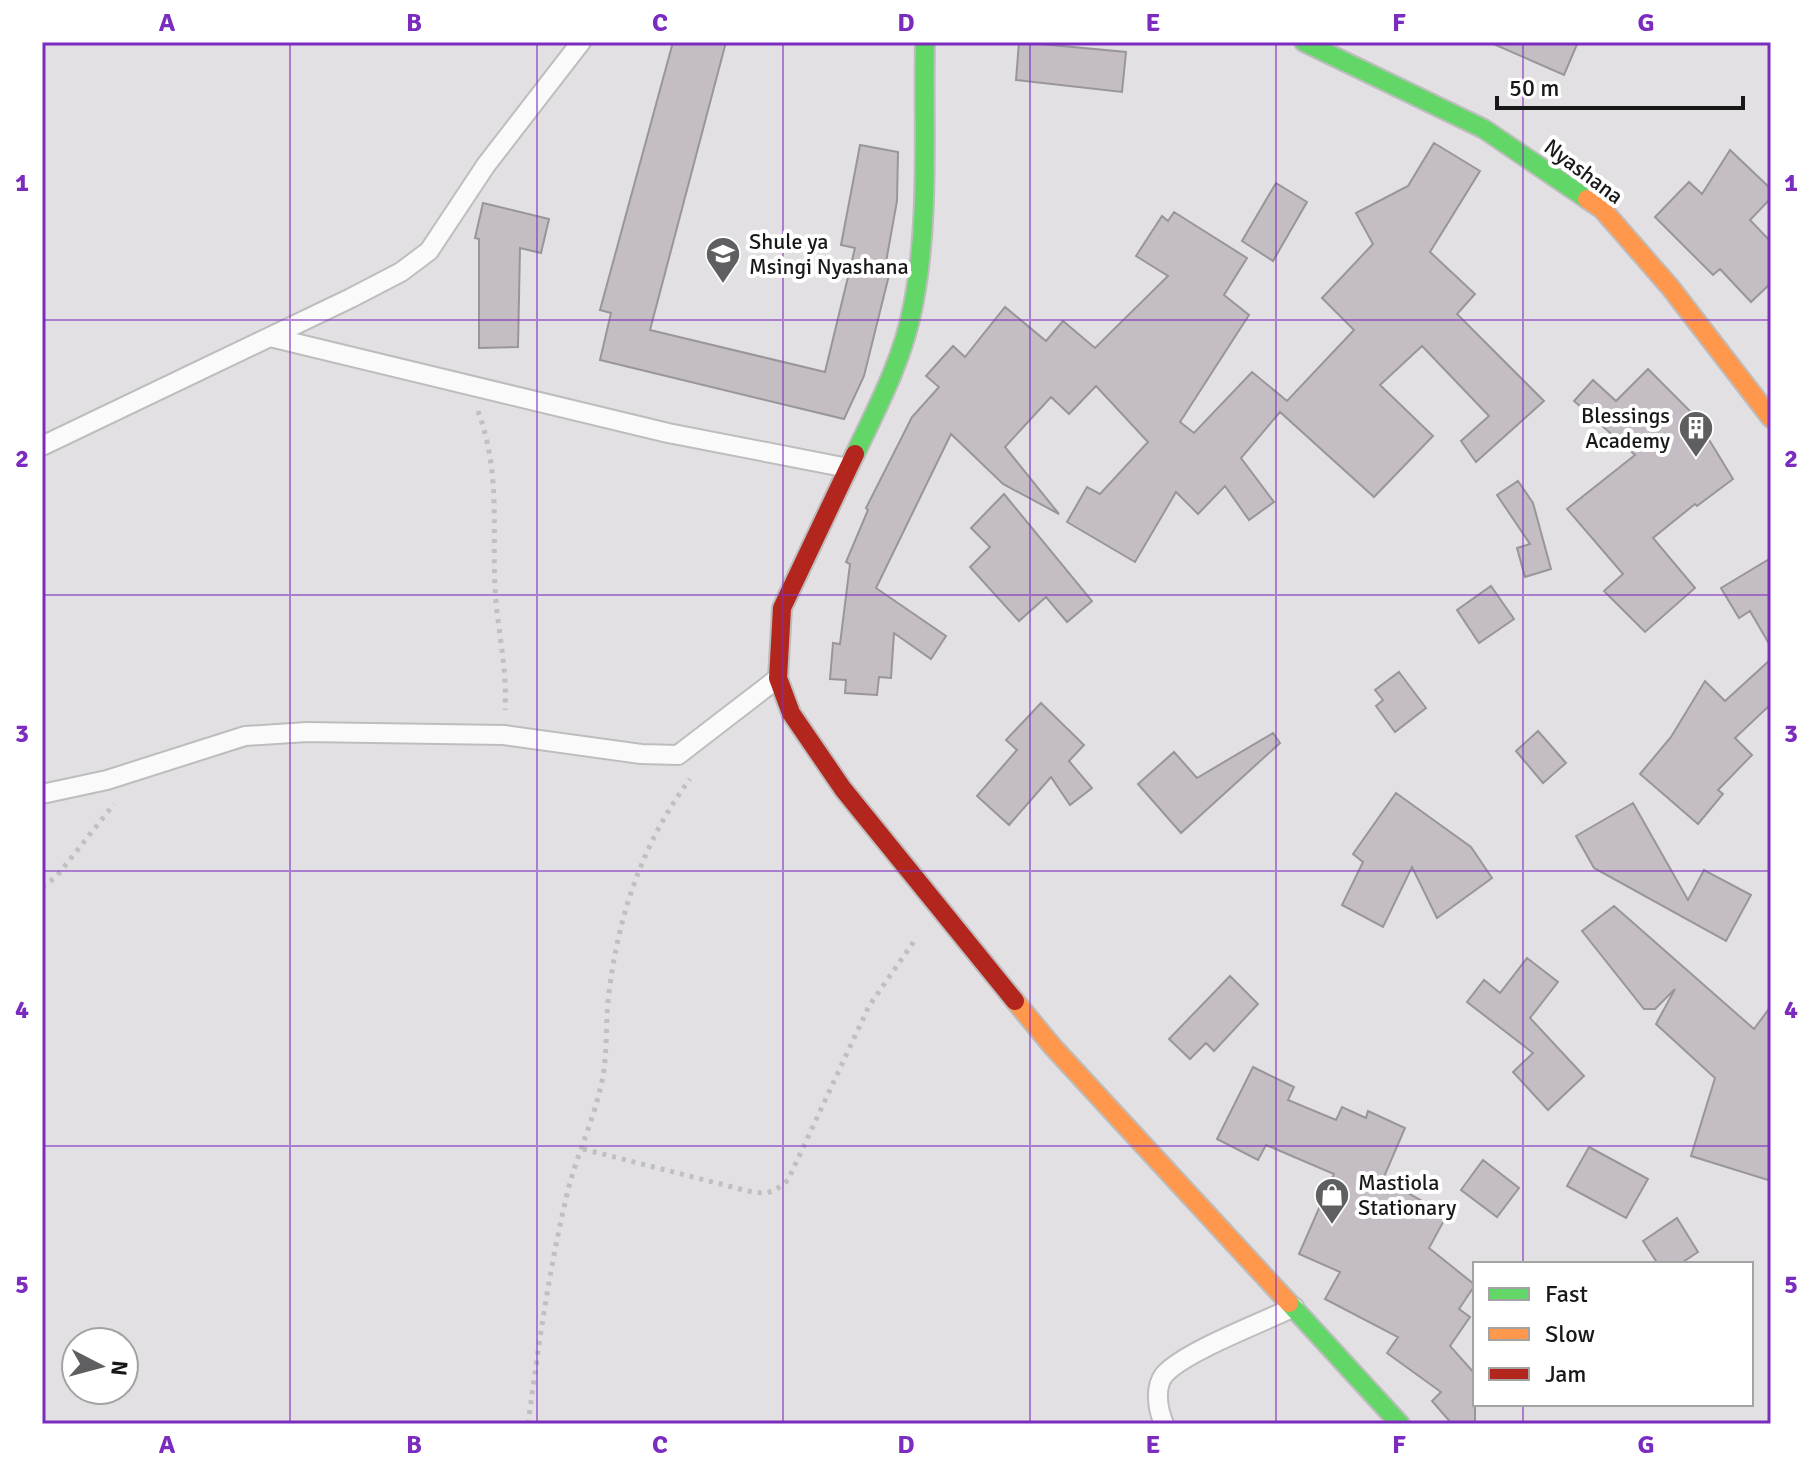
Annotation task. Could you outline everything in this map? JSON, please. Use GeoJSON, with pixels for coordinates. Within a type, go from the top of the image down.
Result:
{"type":"FeatureCollection","features":[{"type":"Feature","properties":{"kind":"street"},"geometry":{"type":"LineString","coordinates":[[925,42],[921,243],[913,306],[896,368],[782,608],[778,678],[791,713],[843,789],[1053,1047],[1400,1424]]}},
{"type":"Feature","properties":{"kind":"street","name":"Nyashana"},"geometry":{"type":"LineString","coordinates":[[1304,42],[1484,129],[1602,209],[1670,287],[1771,418]]}},
{"type":"Feature","properties":{"kind":"lane"},"geometry":{"type":"LineString","coordinates":[[42,446],[401,272],[429,251],[486,165],[581,42]]}},
{"type":"Feature","properties":{"kind":"lane"},"geometry":{"type":"LineString","coordinates":[[270,337],[668,433],[848,468]]}},
{"type":"Feature","properties":{"kind":"lane"},"geometry":{"type":"LineString","coordinates":[[42,794],[137,771],[245,736],[380,731],[504,735],[663,756],[678,755],[778,678]]}},
{"type":"Feature","properties":{"kind":"lane"},"geometry":{"type":"LineString","coordinates":[[1164,1424],[1157,1396],[1163,1376],[1186,1359],[1294,1307]]}},
{"type":"Feature","properties":{"kind":"path"},"geometry":{"type":"LineString","coordinates":[[468,384],[494,465],[497,612],[506,675],[504,735]]}},
{"type":"Feature","properties":{"kind":"path"},"geometry":{"type":"LineString","coordinates":[[528,1424],[565,1201],[604,1073],[610,985],[637,872],[653,834],[691,777],[697,743]]}},
{"type":"Feature","properties":{"kind":"path"},"geometry":{"type":"LineString","coordinates":[[42,887],[56,877],[94,833],[137,771]]}},
{"type":"Feature","properties":{"kind":"path"},"geometry":{"type":"LineString","coordinates":[[583,1149],[748,1191],[776,1192],[788,1180],[869,1006],[906,950],[940,908]]}},
{"type":"Feature","properties":{"kind":"building"},"geometry":{"type":"Polygon","coordinates":[[[673,42],[726,42],[650,330],[825,372],[855,248],[841,245],[860,145],[898,152],[897,201],[886,262],[892,263],[864,376],[844,419],[600,360],[611,313],[600,310],[673,42]]]}},
{"type":"Feature","properties":{"kind":"building"},"geometry":{"type":"Polygon","coordinates":[[[1019,42],[1126,52],[1122,92],[1016,80],[1019,42]]]}},
{"type":"Feature","properties":{"kind":"building"},"geometry":{"type":"Polygon","coordinates":[[[1489,42],[1578,42],[1564,75],[1489,42]]]}},
{"type":"Feature","properties":{"kind":"building"},"geometry":{"type":"Polygon","coordinates":[[[1434,143],[1480,171],[1430,252],[1475,294],[1457,314],[1544,401],[1476,462],[1461,441],[1489,416],[1422,346],[1380,385],[1433,436],[1374,497],[1280,412],[1241,458],[1274,502],[1249,520],[1225,486],[1198,514],[1176,492],[1135,562],[1067,522],[1087,487],[1100,494],[1148,442],[1096,386],[1069,414],[1051,397],[1005,447],[1059,514],[1003,484],[951,434],[876,588],[946,636],[931,659],[894,633],[891,678],[879,677],[877,695],[845,693],[846,680],[830,679],[833,643],[840,644],[850,564],[846,562],[868,510],[866,508],[912,417],[939,387],[926,376],[953,346],[965,357],[1005,307],[1046,341],[1063,321],[1095,348],[1168,276],[1136,256],[1162,216],[1168,221],[1174,212],[1247,258],[1224,295],[1249,315],[1180,422],[1194,433],[1252,372],[1287,401],[1354,330],[1322,298],[1373,244],[1356,213],[1408,186],[1434,143]]]}},
{"type":"Feature","properties":{"kind":"building"},"geometry":{"type":"Polygon","coordinates":[[[1730,150],[1771,189],[1771,198],[1750,220],[1771,242],[1771,283],[1751,302],[1720,269],[1713,275],[1655,217],[1689,182],[1702,194],[1730,150]]]}},
{"type":"Feature","properties":{"kind":"building"},"geometry":{"type":"Polygon","coordinates":[[[1276,183],[1307,202],[1273,261],[1242,241],[1276,183]]]}},
{"type":"Feature","properties":{"kind":"building"},"geometry":{"type":"Polygon","coordinates":[[[483,203],[549,219],[541,253],[520,248],[518,347],[479,348],[479,239],[475,238],[483,203]]]}},
{"type":"Feature","properties":{"kind":"building"},"geometry":{"type":"Polygon","coordinates":[[[1648,369],[1694,415],[1733,479],[1697,506],[1695,504],[1653,538],[1695,588],[1645,632],[1604,591],[1623,574],[1567,509],[1635,455],[1574,401],[1593,380],[1616,401],[1648,369]]]}},
{"type":"Feature","properties":{"kind":"building"},"geometry":{"type":"Polygon","coordinates":[[[1518,481],[1533,503],[1551,569],[1525,577],[1517,548],[1530,544],[1497,495],[1518,481]]]}},
{"type":"Feature","properties":{"kind":"building"},"geometry":{"type":"Polygon","coordinates":[[[1004,494],[1092,601],[1067,622],[1046,597],[1019,621],[970,567],[990,547],[971,528],[1004,494]]]}},
{"type":"Feature","properties":{"kind":"building"},"geometry":{"type":"Polygon","coordinates":[[[1771,558],[1771,647],[1750,611],[1739,618],[1721,588],[1771,558]]]}},
{"type":"Feature","properties":{"kind":"building"},"geometry":{"type":"Polygon","coordinates":[[[1491,586],[1514,619],[1479,643],[1457,610],[1491,586]]]}},
{"type":"Feature","properties":{"kind":"building"},"geometry":{"type":"Polygon","coordinates":[[[1771,659],[1771,704],[1735,738],[1752,755],[1718,790],[1723,794],[1698,824],[1640,774],[1671,737],[1705,681],[1725,701],[1771,659]]]}},
{"type":"Feature","properties":{"kind":"building"},"geometry":{"type":"Polygon","coordinates":[[[1399,672],[1426,708],[1395,732],[1376,706],[1383,700],[1375,690],[1399,672]]]}},
{"type":"Feature","properties":{"kind":"building"},"geometry":{"type":"Polygon","coordinates":[[[1041,703],[1084,745],[1069,761],[1092,788],[1070,805],[1051,777],[1009,825],[977,796],[1017,750],[1006,740],[1041,703]]]}},
{"type":"Feature","properties":{"kind":"building"},"geometry":{"type":"Polygon","coordinates":[[[1538,731],[1566,763],[1543,783],[1516,751],[1538,731]]]}},
{"type":"Feature","properties":{"kind":"building"},"geometry":{"type":"Polygon","coordinates":[[[1273,733],[1280,743],[1181,833],[1138,784],[1174,752],[1197,778],[1273,733]]]}},
{"type":"Feature","properties":{"kind":"building"},"geometry":{"type":"Polygon","coordinates":[[[1396,793],[1471,847],[1492,878],[1437,918],[1412,867],[1383,927],[1342,905],[1363,862],[1353,854],[1396,793]]]}},
{"type":"Feature","properties":{"kind":"building"},"geometry":{"type":"Polygon","coordinates":[[[1633,803],[1688,900],[1704,870],[1751,895],[1726,941],[1594,868],[1576,836],[1633,803]]]}},
{"type":"Feature","properties":{"kind":"building"},"geometry":{"type":"Polygon","coordinates":[[[1614,906],[1754,1029],[1771,1006],[1771,1181],[1691,1156],[1715,1078],[1656,1024],[1675,989],[1655,1009],[1644,1009],[1582,931],[1614,906]]]}},
{"type":"Feature","properties":{"kind":"building"},"geometry":{"type":"Polygon","coordinates":[[[1527,958],[1558,982],[1530,1018],[1584,1076],[1548,1110],[1513,1072],[1533,1053],[1467,1002],[1484,980],[1500,993],[1527,958]]]}},
{"type":"Feature","properties":{"kind":"building"},"geometry":{"type":"Polygon","coordinates":[[[1230,976],[1258,1004],[1214,1051],[1206,1043],[1190,1059],[1169,1039],[1230,976]]]}},
{"type":"Feature","properties":{"kind":"building"},"geometry":{"type":"Polygon","coordinates":[[[1253,1067],[1294,1087],[1288,1100],[1336,1120],[1342,1107],[1366,1118],[1368,1111],[1405,1128],[1383,1179],[1447,1215],[1429,1248],[1473,1283],[1459,1309],[1470,1317],[1450,1346],[1473,1372],[1475,1424],[1452,1424],[1432,1401],[1441,1392],[1387,1353],[1398,1337],[1325,1299],[1340,1272],[1299,1254],[1334,1174],[1266,1145],[1258,1160],[1217,1139],[1253,1067]]]}},
{"type":"Feature","properties":{"kind":"building"},"geometry":{"type":"Polygon","coordinates":[[[1589,1147],[1648,1179],[1626,1218],[1567,1186],[1589,1147]]]}},
{"type":"Feature","properties":{"kind":"building"},"geometry":{"type":"Polygon","coordinates":[[[1483,1160],[1519,1188],[1497,1217],[1461,1190],[1483,1160]]]}},
{"type":"Feature","properties":{"kind":"building"},"geometry":{"type":"Polygon","coordinates":[[[1677,1218],[1698,1252],[1683,1262],[1657,1262],[1643,1241],[1677,1218]]]}},
{"type":"Feature","properties":{"kind":"traffic: fast"},"geometry":{"type":"LineString","coordinates":[[855,454],[896,363],[913,306],[924,208],[925,42]]}},
{"type":"Feature","properties":{"kind":"traffic: fast"},"geometry":{"type":"LineString","coordinates":[[1304,42],[1484,129],[1587,199]]}},
{"type":"Feature","properties":{"kind":"traffic: fast"},"geometry":{"type":"LineString","coordinates":[[1289,1303],[1400,1424]]}},
{"type":"Feature","properties":{"kind":"traffic: slow"},"geometry":{"type":"LineString","coordinates":[[1587,199],[1602,209],[1670,287],[1771,418]]}},
{"type":"Feature","properties":{"kind":"traffic: slow"},"geometry":{"type":"LineString","coordinates":[[1015,1001],[1053,1047],[1289,1303]]}},
{"type":"Feature","properties":{"kind":"traffic: jam"},"geometry":{"type":"LineString","coordinates":[[855,454],[782,608],[778,678],[791,713],[843,789],[1015,1001]]}},
{"type":"Feature","properties":{"kind":"place","name":"Shule ya Msingi Nyashana"},"geometry":{"type":"Point","coordinates":[723,285]}},
{"type":"Feature","properties":{"kind":"place","name":"Blessings Academy"},"geometry":{"type":"Point","coordinates":[1696,459]}},
{"type":"Feature","properties":{"kind":"place","name":"Mastiola Stationary"},"geometry":{"type":"Point","coordinates":[1332,1226]}}]}
